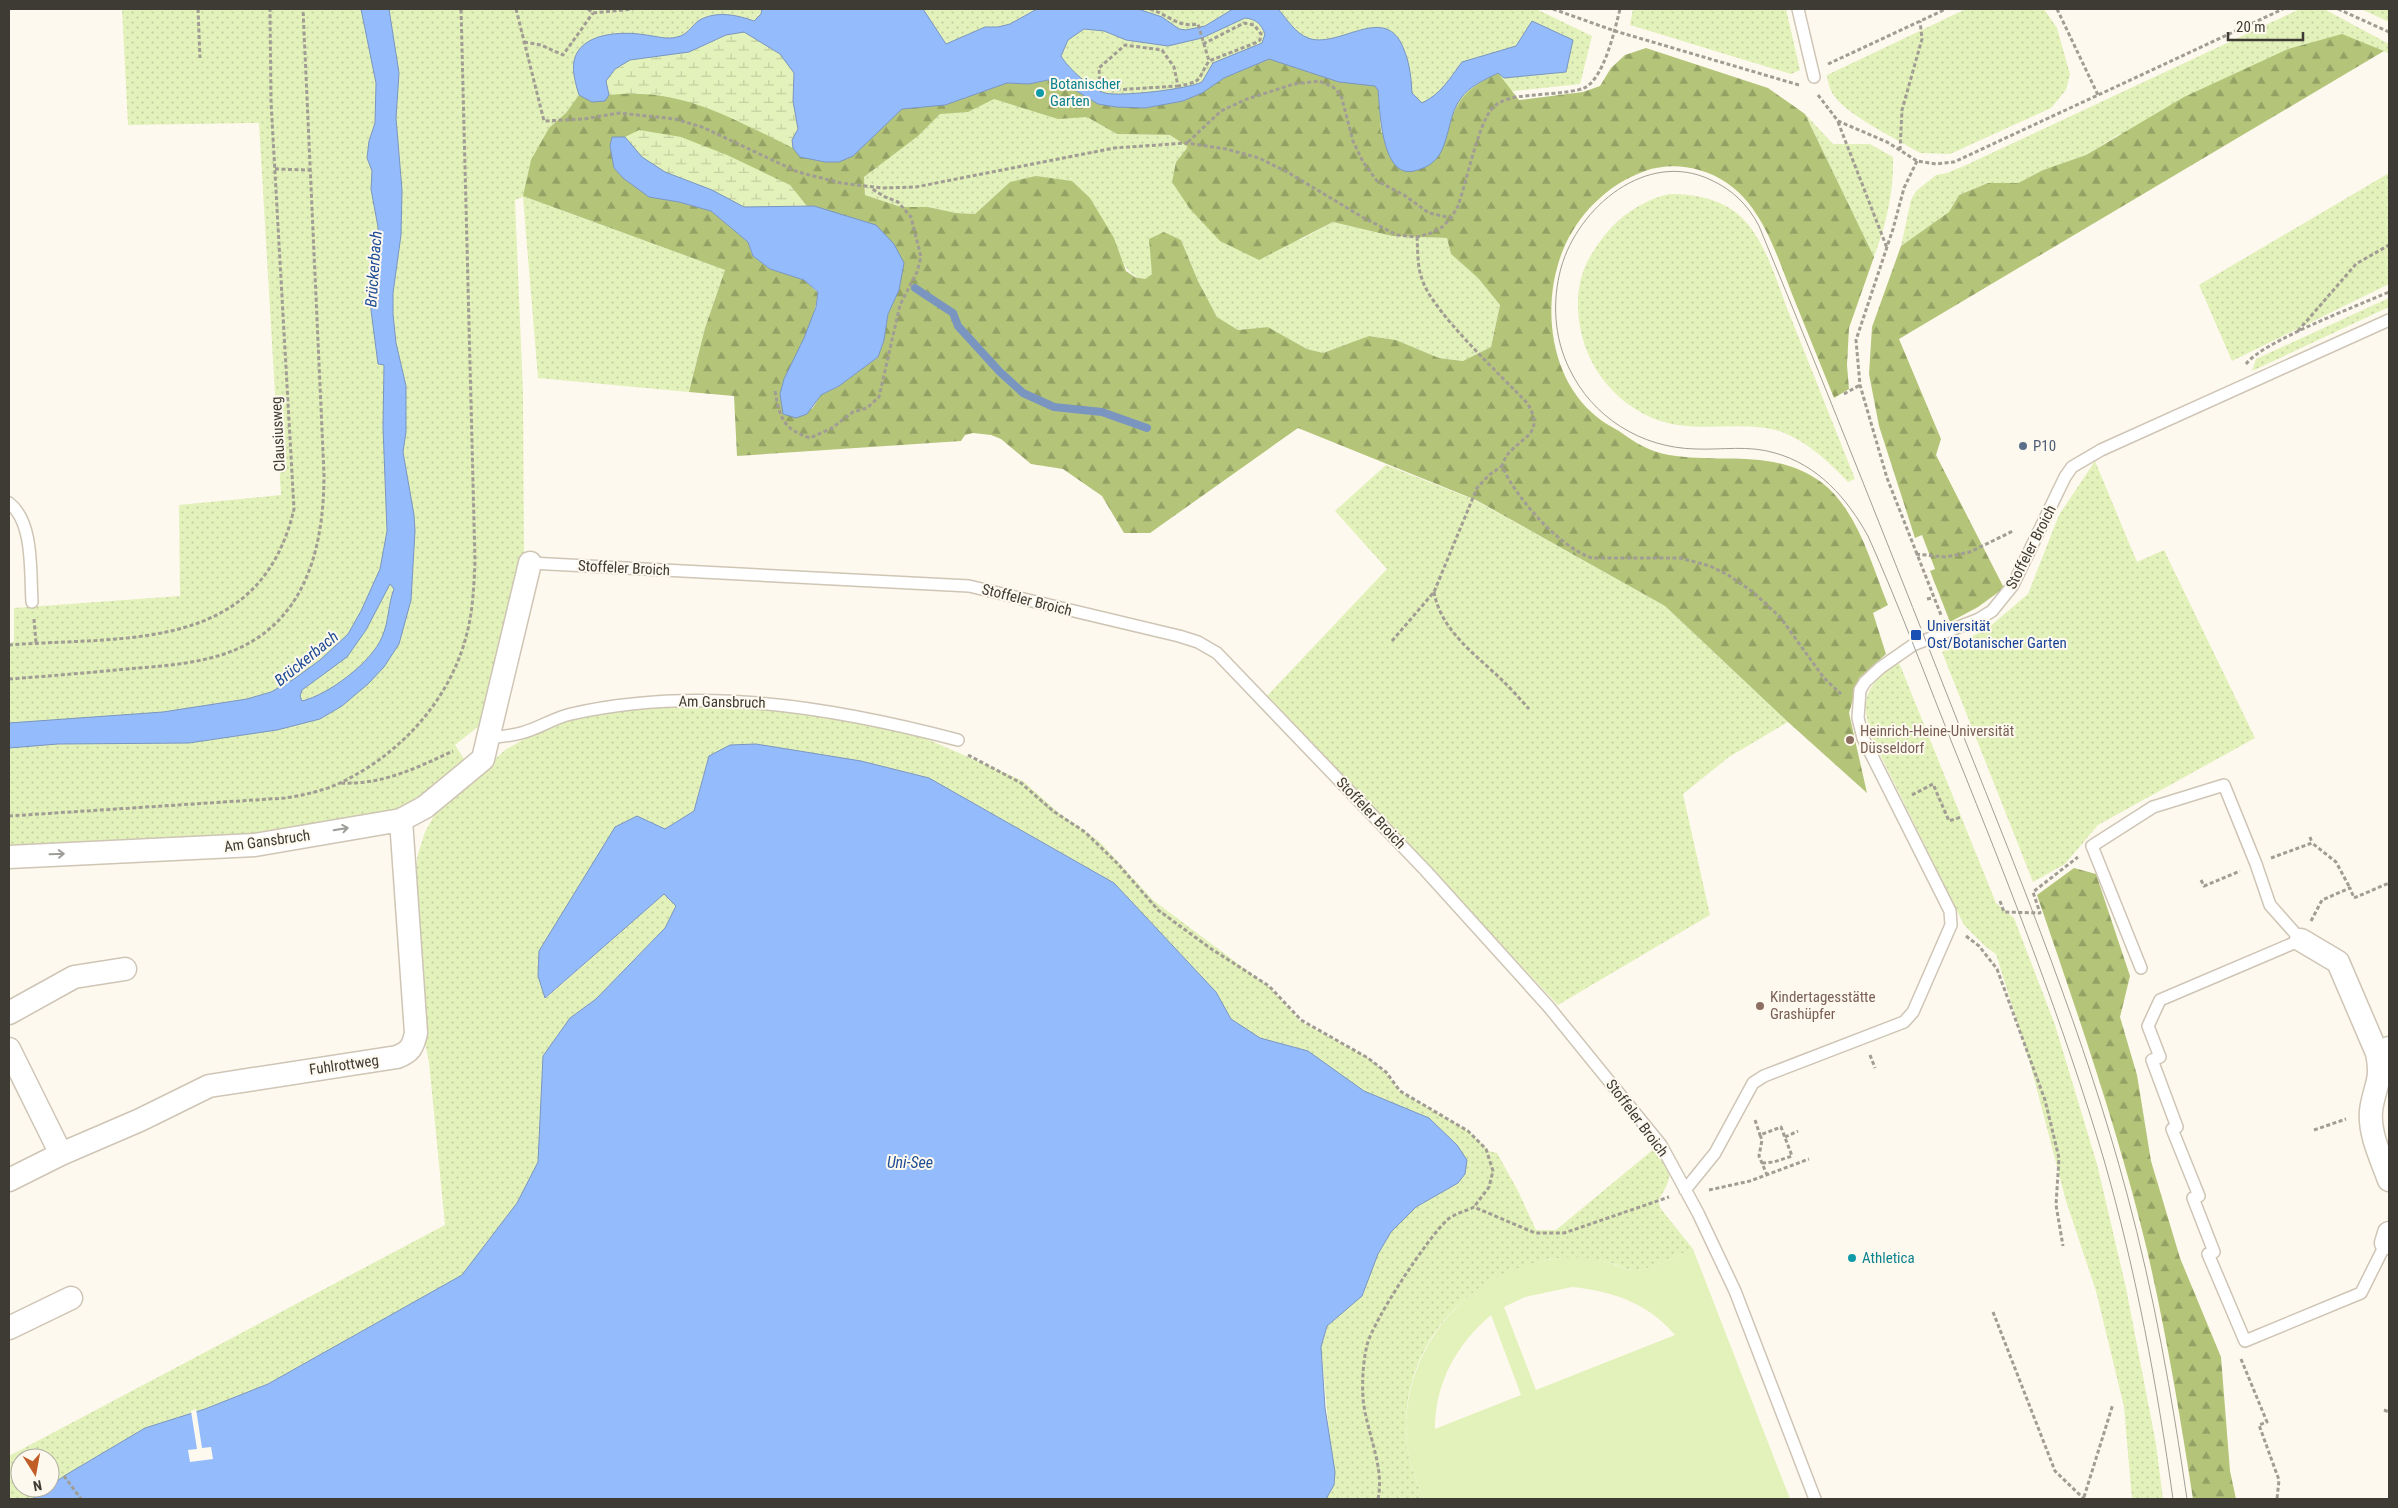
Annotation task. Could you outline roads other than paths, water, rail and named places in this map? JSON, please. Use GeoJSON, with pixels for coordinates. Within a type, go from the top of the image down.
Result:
{"type":"FeatureCollection","features":[{"type":"Feature","properties":{"kind":"street","name":"Am Gansbruch"},"geometry":{"type":"LineString","coordinates":[[9,857],[255,845],[401,820],[425,807],[483,759],[512,645],[530,563]]}},
{"type":"Feature","properties":{"kind":"street","name":"Fuhlrottweg"},"geometry":{"type":"LineString","coordinates":[[61,1154],[140,1120],[209,1086],[397,1057],[407,1053],[413,1047],[416,1033],[401,820]]}},
{"type":"Feature","properties":{"kind":"street"},"geometry":{"type":"LineString","coordinates":[[2301,940],[2338,962],[2383,1051],[2379,1085],[2371,1110],[2372,1128],[2389,1180]]}},
{"type":"Feature","properties":{"kind":"street"},"geometry":{"type":"LineString","coordinates":[[9,1013],[74,978],[125,969]]}},
{"type":"Feature","properties":{"kind":"street"},"geometry":{"type":"LineString","coordinates":[[9,1049],[61,1154],[9,1180]]}},
{"type":"Feature","properties":{"kind":"street"},"geometry":{"type":"LineString","coordinates":[[9,1328],[71,1298]]}},
{"type":"Feature","properties":{"kind":"lane"},"geometry":{"type":"LineString","coordinates":[[1798,9],[1814,74]]}},
{"type":"Feature","properties":{"kind":"lane","name":"Stoffeler Broich"},"geometry":{"type":"LineString","coordinates":[[1685,1190],[1715,1153],[1753,1084],[1764,1076],[1904,1022],[1913,1012],[1951,925],[1950,911],[1863,738],[1858,718],[1860,690],[1865,682],[1880,668],[1913,645],[1979,619],[1992,611],[2003,600],[2013,585],[2065,477],[2072,468],[2101,450],[2389,320]]}},
{"type":"Feature","properties":{"kind":"lane"},"geometry":{"type":"LineString","coordinates":[[9,503],[16,509],[26,528],[32,602]]}},
{"type":"Feature","properties":{"kind":"lane","name":"Stoffeler Broich"},"geometry":{"type":"LineString","coordinates":[[530,563],[969,586],[1198,642],[1217,653],[1426,871],[1548,1006],[1661,1145],[1735,1291],[1815,1499]]}},
{"type":"Feature","properties":{"kind":"lane","name":"Am Gansbruch"},"geometry":{"type":"LineString","coordinates":[[487,738],[520,733],[569,714],[662,702],[735,700],[786,705],[898,724],[958,740]]}},
{"type":"Feature","properties":{"kind":"lane"},"geometry":{"type":"LineString","coordinates":[[2141,968],[2092,846],[2153,807],[2224,785],[2256,864],[2270,905],[2301,940],[2160,1000],[2148,1026],[2160,1057],[2152,1060],[2177,1127],[2172,1128],[2199,1196],[2193,1198],[2214,1252],[2208,1254],[2245,1341],[2361,1293],[2388,1242]]}},
{"type":"Feature","properties":{"kind":"water"},"geometry":{"type":"Polygon","coordinates":[[[361,9],[389,9],[399,73],[396,118],[402,190],[401,235],[393,293],[393,314],[396,343],[406,386],[406,432],[403,452],[415,531],[411,600],[399,644],[384,667],[368,684],[342,706],[320,719],[277,730],[189,743],[58,744],[9,748],[9,723],[163,712],[247,699],[271,692],[294,679],[320,660],[348,634],[361,611],[380,569],[387,531],[383,427],[384,365],[378,364],[371,310],[371,287],[378,243],[378,227],[371,189],[372,171],[367,158],[369,141],[375,123],[376,83],[361,9]],[[390,584],[366,630],[347,657],[302,690],[300,696],[302,701],[312,698],[336,685],[369,657],[382,637],[394,589],[390,584]]]}},
{"type":"Feature","properties":{"kind":"water"},"geometry":{"type":"Polygon","coordinates":[[[762,9],[923,9],[946,44],[985,27],[998,27],[1010,24],[1037,9],[1138,9],[1162,17],[1179,29],[1186,30],[1205,26],[1233,9],[1278,9],[1295,29],[1308,38],[1319,40],[1332,38],[1370,28],[1381,28],[1391,32],[1400,41],[1406,54],[1412,93],[1422,103],[1440,90],[1462,62],[1516,46],[1532,21],[1573,40],[1566,72],[1504,78],[1498,73],[1469,90],[1457,104],[1439,156],[1430,165],[1414,171],[1403,171],[1395,164],[1389,154],[1384,141],[1378,90],[1375,86],[1339,82],[1269,59],[1224,78],[1202,93],[1183,101],[1145,108],[1098,104],[1068,86],[1048,80],[1029,84],[1007,83],[945,105],[902,109],[853,156],[839,162],[825,162],[800,157],[793,148],[792,140],[798,129],[793,101],[794,73],[780,54],[744,32],[726,35],[689,52],[630,60],[615,69],[606,81],[609,95],[605,101],[592,102],[579,95],[574,74],[574,61],[578,51],[593,39],[626,33],[673,38],[689,31],[698,21],[712,16],[734,15],[754,21],[761,14],[762,9]],[[1245,18],[1202,38],[1168,46],[1126,40],[1104,31],[1084,29],[1068,40],[1061,56],[1081,78],[1094,88],[1105,93],[1139,93],[1194,85],[1202,82],[1213,63],[1262,43],[1265,34],[1260,25],[1245,18]]]}},
{"type":"Feature","properties":{"kind":"water"},"geometry":{"type":"Polygon","coordinates":[[[612,137],[625,137],[642,157],[665,172],[712,190],[744,207],[814,206],[876,225],[894,244],[904,263],[899,290],[888,314],[884,340],[878,357],[839,386],[821,395],[807,414],[796,418],[783,414],[780,394],[784,379],[804,338],[816,307],[818,292],[804,280],[770,269],[753,256],[748,242],[711,211],[679,202],[649,197],[623,178],[614,168],[610,146],[612,137]]]}},
{"type":"Feature","properties":{"kind":"water","name":"Uni-See"},"geometry":{"type":"Polygon","coordinates":[[[756,744],[861,761],[929,778],[1114,883],[1216,992],[1231,1019],[1260,1038],[1308,1051],[1364,1091],[1429,1118],[1457,1145],[1467,1160],[1465,1174],[1458,1183],[1416,1207],[1391,1232],[1378,1254],[1362,1296],[1327,1326],[1321,1347],[1325,1408],[1335,1472],[1334,1485],[1326,1499],[32,1499],[60,1498],[60,1479],[145,1428],[205,1409],[268,1384],[462,1275],[517,1203],[538,1162],[543,1056],[570,1018],[596,999],[665,928],[676,906],[664,894],[545,998],[538,976],[539,951],[615,827],[637,816],[665,829],[694,811],[709,756],[730,745],[756,744]]]}},
{"type":"Feature","properties":{"kind":"waterway"},"geometry":{"type":"LineString","coordinates":[[915,288],[953,313],[958,326],[999,371],[1023,393],[1054,407],[1102,412],[1147,428]]}},
{"type":"Feature","properties":{"kind":"tram line"},"geometry":{"type":"LineString","coordinates":[[2173,1499],[2153,1371],[2136,1286],[2104,1160],[2088,1108],[2016,904],[1868,536],[1841,496],[1818,475],[1790,458],[1755,449],[1676,447],[1656,443],[1620,426],[1591,401],[1579,386],[1564,356],[1556,319],[1556,293],[1561,268],[1570,245],[1583,224],[1599,205],[1618,190],[1640,178],[1663,172],[1687,172],[1711,180],[1726,188],[1739,199],[1750,211],[1759,226],[2008,848],[2052,962],[2092,1077],[2127,1194],[2146,1269],[2169,1384],[2187,1499]]}},
{"type":"Feature","properties":{"kind":"place","name":"Botanischer Garten"},"geometry":{"type":"Point","coordinates":[1040,93]}},
{"type":"Feature","properties":{"kind":"place","name":"P10"},"geometry":{"type":"Point","coordinates":[2023,446]}},
{"type":"Feature","properties":{"kind":"place","name":"Universität Ost/Botanischer Garten"},"geometry":{"type":"Point","coordinates":[1916,635]}},
{"type":"Feature","properties":{"kind":"place","name":"Heinrich-Heine-Universität Düsseldorf"},"geometry":{"type":"Point","coordinates":[1850,740]}},
{"type":"Feature","properties":{"kind":"place","name":"Kindertagesstätte Grashüpfer"},"geometry":{"type":"Point","coordinates":[1760,1006]}},
{"type":"Feature","properties":{"kind":"place","name":"Athletica"},"geometry":{"type":"Point","coordinates":[1852,1258]}},
{"type":"Feature","properties":{"kind":"water label","name":"Brückerbach"},"geometry":{"type":"Point","coordinates":[373,269]}},
{"type":"Feature","properties":{"kind":"water label","name":"Brückerbach"},"geometry":{"type":"Point","coordinates":[306,658]}}]}
